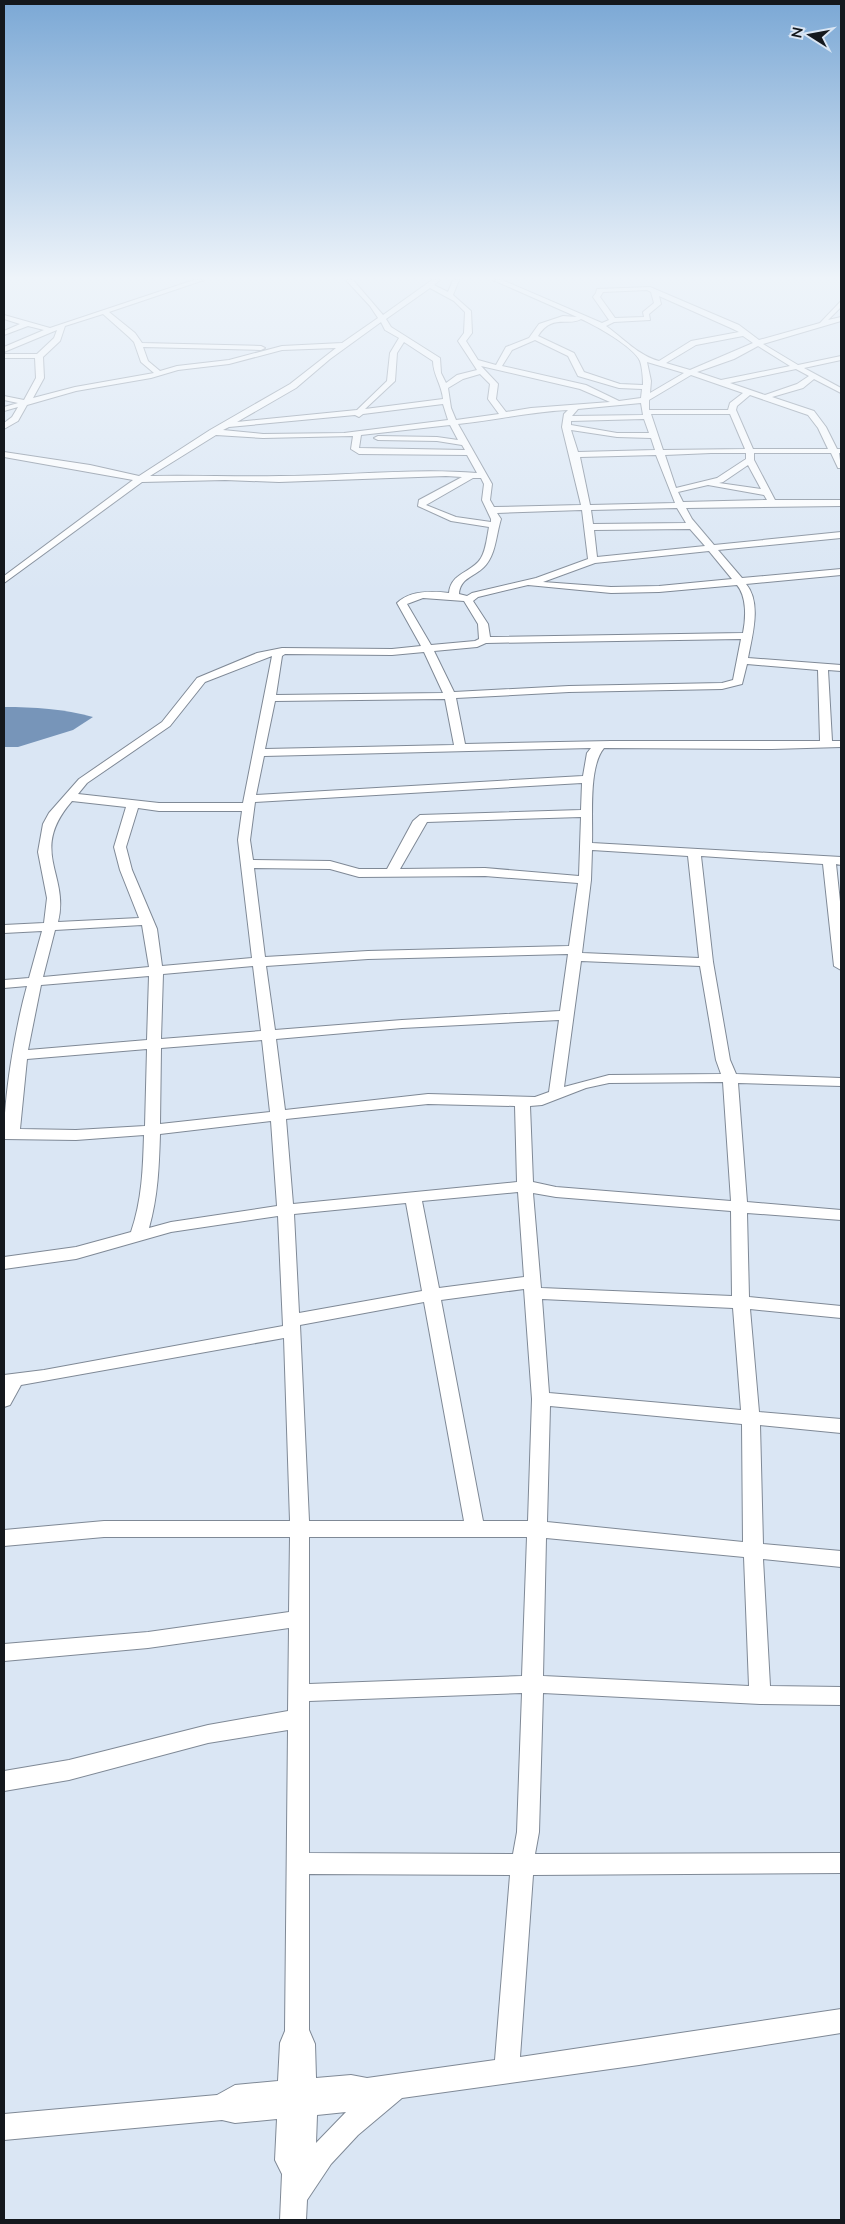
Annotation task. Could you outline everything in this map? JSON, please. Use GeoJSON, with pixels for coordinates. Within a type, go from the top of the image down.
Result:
{"type":"FeatureCollection","features":[{"type":"Feature","properties":{"kind":"street"},"geometry":{"type":"LineString","coordinates":[[4,427],[15,419],[36,384]]}},
{"type":"Feature","properties":{"kind":"street"},"geometry":{"type":"LineString","coordinates":[[4,409],[99,384]]}},
{"type":"Feature","properties":{"kind":"street"},"geometry":{"type":"LineString","coordinates":[[4,580],[140,479],[213,432],[296,384]]}},
{"type":"Feature","properties":{"kind":"street"},"geometry":{"type":"LineString","coordinates":[[389,384],[385,389],[361,408],[359,435],[355,449],[362,452],[470,453]]}},
{"type":"Feature","properties":{"kind":"street"},"geometry":{"type":"LineString","coordinates":[[448,384],[444,386],[446,401],[453,423],[470,453],[478,475],[488,484],[486,500],[496,519],[486,558],[480,567],[459,578],[454,586],[454,596]]}},
{"type":"Feature","properties":{"kind":"street"},"geometry":{"type":"LineString","coordinates":[[494,384],[492,399],[505,416]]}},
{"type":"Feature","properties":{"kind":"street"},"geometry":{"type":"LineString","coordinates":[[570,384],[583,387],[605,401]]}},
{"type":"Feature","properties":{"kind":"street"},"geometry":{"type":"LineString","coordinates":[[612,384],[619,386],[645,387]]}},
{"type":"Feature","properties":{"kind":"street"},"geometry":{"type":"LineString","coordinates":[[272,698],[450,696],[467,693],[730,685],[738,682],[750,621],[746,591],[710,550],[693,526],[673,491],[661,452],[647,418],[644,400],[646,384]]}},
{"type":"Feature","properties":{"kind":"street"},"geometry":{"type":"LineString","coordinates":[[359,435],[505,416],[531,410],[575,408],[605,401],[618,403],[644,400],[668,384]]}},
{"type":"Feature","properties":{"kind":"street"},"geometry":{"type":"LineString","coordinates":[[722,384],[812,413],[838,451],[841,466]]}},
{"type":"Feature","properties":{"kind":"street"},"geometry":{"type":"LineString","coordinates":[[763,398],[803,384]]}},
{"type":"Feature","properties":{"kind":"street"},"geometry":{"type":"LineString","coordinates":[[828,384],[841,391]]}},
{"type":"Feature","properties":{"kind":"street"},"geometry":{"type":"LineString","coordinates":[[748,392],[733,405],[734,412],[750,456],[773,504]]}},
{"type":"Feature","properties":{"kind":"street"},"geometry":{"type":"LineString","coordinates":[[4,398],[25,402]]}},
{"type":"Feature","properties":{"kind":"street"},"geometry":{"type":"LineString","coordinates":[[226,425],[360,413],[422,406],[446,401]]}},
{"type":"Feature","properties":{"kind":"street"},"geometry":{"type":"LineString","coordinates":[[575,408],[567,423],[590,527],[592,560]]}},
{"type":"Feature","properties":{"kind":"street"},"geometry":{"type":"LineString","coordinates":[[567,423],[603,418],[647,418],[734,412]]}},
{"type":"Feature","properties":{"kind":"street"},"geometry":{"type":"LineString","coordinates":[[360,413],[418,426]]}},
{"type":"Feature","properties":{"kind":"street"},"geometry":{"type":"LineString","coordinates":[[567,423],[617,435],[655,436]]}},
{"type":"Feature","properties":{"kind":"street"},"geometry":{"type":"LineString","coordinates":[[213,432],[263,436],[359,435],[437,439],[464,443]]}},
{"type":"Feature","properties":{"kind":"street"},"geometry":{"type":"LineString","coordinates":[[575,455],[661,452],[750,456],[838,451]]}},
{"type":"Feature","properties":{"kind":"street"},"geometry":{"type":"LineString","coordinates":[[4,454],[90,468],[140,479],[216,477],[279,479],[446,473],[478,475]]}},
{"type":"Feature","properties":{"kind":"street"},"geometry":{"type":"LineString","coordinates":[[673,491],[721,479],[750,456]]}},
{"type":"Feature","properties":{"kind":"street"},"geometry":{"type":"LineString","coordinates":[[478,475],[432,496],[422,502],[422,506],[454,519],[494,525]]}},
{"type":"Feature","properties":{"kind":"street"},"geometry":{"type":"LineString","coordinates":[[707,483],[767,493]]}},
{"type":"Feature","properties":{"kind":"street"},"geometry":{"type":"LineString","coordinates":[[491,510],[586,506],[841,503]]}},
{"type":"Feature","properties":{"kind":"street"},"geometry":{"type":"LineString","coordinates":[[590,527],[693,526]]}},
{"type":"Feature","properties":{"kind":"street"},"geometry":{"type":"LineString","coordinates":[[468,600],[476,595],[523,583],[592,560],[710,550],[841,535]]}},
{"type":"Feature","properties":{"kind":"street"},"geometry":{"type":"LineString","coordinates":[[523,583],[612,590],[740,582],[841,572]]}},
{"type":"Feature","properties":{"kind":"street"},"geometry":{"type":"LineString","coordinates":[[460,749],[450,696],[428,649],[402,604],[406,600],[417,598],[454,596],[468,600],[483,625],[486,634],[484,640]]}},
{"type":"Feature","properties":{"kind":"street"},"geometry":{"type":"LineString","coordinates":[[747,636],[484,640],[477,644],[392,652],[282,651],[261,655],[201,680],[166,724],[83,781],[55,813],[49,824],[44,852],[53,898],[53,915],[49,925],[40,970],[34,981],[8,1134],[76,1135],[151,1130],[428,1099],[537,1102],[582,1085],[609,1080],[730,1078],[841,1082]]}},
{"type":"Feature","properties":{"kind":"street"},"geometry":{"type":"LineString","coordinates":[[282,651],[277,655],[272,698],[248,803],[244,840],[279,1117],[300,1486],[297,2032],[292,2043],[297,2098],[288,2160],[294,2196]]}},
{"type":"Feature","properties":{"kind":"street"},"geometry":{"type":"LineString","coordinates":[[742,661],[841,668]]}},
{"type":"Feature","properties":{"kind":"street"},"geometry":{"type":"LineString","coordinates":[[823,667],[826,744]]}},
{"type":"Feature","properties":{"kind":"street"},"geometry":{"type":"LineString","coordinates":[[259,753],[599,746],[612,744],[841,744]]}},
{"type":"Feature","properties":{"kind":"street"},"geometry":{"type":"LineString","coordinates":[[556,1094],[574,954],[586,880],[588,778],[593,753],[599,746]]}},
{"type":"Feature","properties":{"kind":"street"},"geometry":{"type":"LineString","coordinates":[[69,797],[133,805],[248,803],[588,778]]}},
{"type":"Feature","properties":{"kind":"street"},"geometry":{"type":"LineString","coordinates":[[133,805],[120,847],[126,870],[150,929],[156,971],[151,1179],[147,1208],[139,1234]]}},
{"type":"Feature","properties":{"kind":"street"},"geometry":{"type":"LineString","coordinates":[[392,872],[419,821],[424,818],[588,813]]}},
{"type":"Feature","properties":{"kind":"street"},"geometry":{"type":"LineString","coordinates":[[588,846],[835,861],[841,966]]}},
{"type":"Feature","properties":{"kind":"street"},"geometry":{"type":"LineString","coordinates":[[694,853],[706,962],[723,1060],[730,1078],[739,1207],[741,1302],[752,1419],[753,1552],[760,1695]]}},
{"type":"Feature","properties":{"kind":"street"},"geometry":{"type":"LineString","coordinates":[[246,864],[330,865],[359,873],[485,872],[586,880]]}},
{"type":"Feature","properties":{"kind":"street"},"geometry":{"type":"LineString","coordinates":[[4,929],[146,920]]}},
{"type":"Feature","properties":{"kind":"street"},"geometry":{"type":"LineString","coordinates":[[4,984],[258,962],[368,955],[574,954],[706,962]]}},
{"type":"Feature","properties":{"kind":"street"},"geometry":{"type":"LineString","coordinates":[[21,1055],[154,1046],[402,1024],[567,1015]]}},
{"type":"Feature","properties":{"kind":"street"},"geometry":{"type":"LineString","coordinates":[[507,2070],[522,1865],[528,1832],[541,1399],[525,1186],[522,1103]]}},
{"type":"Feature","properties":{"kind":"street"},"geometry":{"type":"LineString","coordinates":[[4,1263],[76,1253],[139,1234],[171,1227],[285,1210],[525,1186],[556,1192],[841,1215]]}},
{"type":"Feature","properties":{"kind":"street"},"geometry":{"type":"LineString","coordinates":[[413,1197],[433,1295],[475,1528]]}},
{"type":"Feature","properties":{"kind":"street"},"geometry":{"type":"LineString","coordinates":[[147,1208],[171,1227]]}},
{"type":"Feature","properties":{"kind":"street"},"geometry":{"type":"LineString","coordinates":[[4,1400],[9,1381],[291,1326],[433,1295],[533,1288],[741,1302],[841,1312]]}},
{"type":"Feature","properties":{"kind":"street"},"geometry":{"type":"LineString","coordinates":[[541,1399],[841,1426]]}},
{"type":"Feature","properties":{"kind":"street"},"geometry":{"type":"LineString","coordinates":[[4,1538],[104,1529],[537,1528],[753,1552],[841,1559]]}},
{"type":"Feature","properties":{"kind":"street"},"geometry":{"type":"LineString","coordinates":[[4,1652],[53,1646],[146,1640],[213,1629],[298,1619]]}},
{"type":"Feature","properties":{"kind":"street"},"geometry":{"type":"LineString","coordinates":[[298,1693],[532,1684],[760,1695],[841,1696]]}},
{"type":"Feature","properties":{"kind":"street"},"geometry":{"type":"LineString","coordinates":[[4,1782],[69,1770],[208,1734],[298,1719]]}},
{"type":"Feature","properties":{"kind":"street"},"geometry":{"type":"LineString","coordinates":[[299,1863],[522,1865],[841,1863]]}},
{"type":"Feature","properties":{"kind":"street"},"geometry":{"type":"LineString","coordinates":[[4,2127],[222,2106],[235,2110],[297,2098],[350,2099],[367,2090],[398,2085],[639,2053],[841,2021]]}},
{"type":"Feature","properties":{"kind":"street"},"geometry":{"type":"LineString","coordinates":[[294,2196],[322,2155],[349,2126],[398,2085]]}},
{"type":"Feature","properties":{"kind":"water"},"geometry":{"type":"Polygon","coordinates":[[[4,707],[49,709],[93,717],[73,730],[18,747],[4,747],[4,707]]]}}]}
